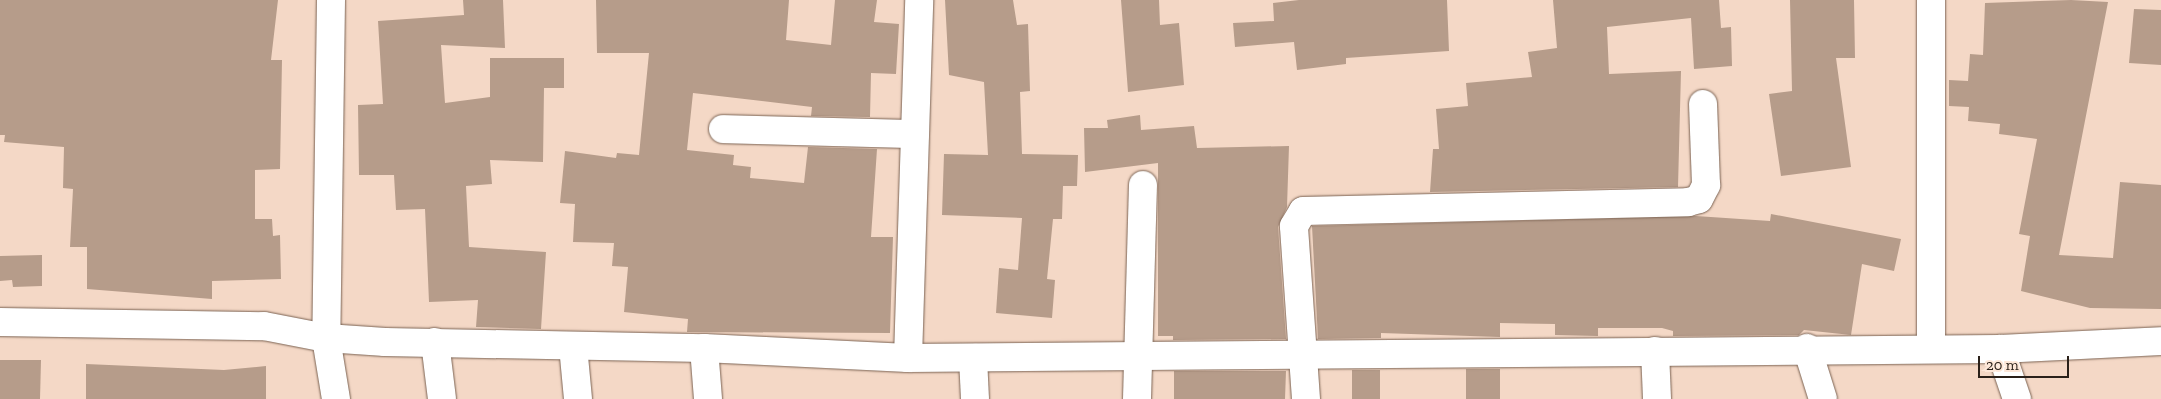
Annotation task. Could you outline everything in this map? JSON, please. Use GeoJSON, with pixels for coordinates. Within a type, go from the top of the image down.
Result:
{"type":"FeatureCollection","features":[{"type":"Feature","properties":{"kind":"street"},"geometry":{"type":"LineString","coordinates":[[331,0],[326,338],[336,399]]}},
{"type":"Feature","properties":{"kind":"street"},"geometry":{"type":"LineString","coordinates":[[908,358],[919,0]]}},
{"type":"Feature","properties":{"kind":"street"},"geometry":{"type":"LineString","coordinates":[[1931,0],[1931,349]]}},
{"type":"Feature","properties":{"kind":"street"},"geometry":{"type":"LineString","coordinates":[[1306,399],[1305,354],[1294,226],[1303,211],[1688,202],[1698,198],[1706,185],[1703,104]]}},
{"type":"Feature","properties":{"kind":"street"},"geometry":{"type":"LineString","coordinates":[[723,129],[915,134]]}},
{"type":"Feature","properties":{"kind":"street"},"geometry":{"type":"LineString","coordinates":[[1137,399],[1136,356],[1143,185]]}},
{"type":"Feature","properties":{"kind":"street"},"geometry":{"type":"LineString","coordinates":[[0,322],[264,326],[326,338],[704,348],[908,358],[1807,348],[2000,349],[2161,341]]}},
{"type":"Feature","properties":{"kind":"street"},"geometry":{"type":"LineString","coordinates":[[435,342],[442,399]]}},
{"type":"Feature","properties":{"kind":"street"},"geometry":{"type":"LineString","coordinates":[[572,346],[578,399]]}},
{"type":"Feature","properties":{"kind":"street"},"geometry":{"type":"LineString","coordinates":[[704,348],[708,399]]}},
{"type":"Feature","properties":{"kind":"street"},"geometry":{"type":"LineString","coordinates":[[1807,348],[1822,399]]}},
{"type":"Feature","properties":{"kind":"street"},"geometry":{"type":"LineString","coordinates":[[2000,349],[2017,399]]}},
{"type":"Feature","properties":{"kind":"street"},"geometry":{"type":"LineString","coordinates":[[1655,351],[1657,399]]}},
{"type":"Feature","properties":{"kind":"street"},"geometry":{"type":"LineString","coordinates":[[973,358],[975,399]]}},
{"type":"Feature","properties":{"kind":"building"},"geometry":{"type":"Polygon","coordinates":[[[0,0],[278,0],[271,60],[282,60],[280,169],[255,170],[255,219],[272,219],[273,236],[280,235],[281,279],[212,281],[212,299],[87,289],[87,247],[70,247],[73,189],[63,188],[64,147],[4,142],[5,135],[0,135],[0,0]]]}},
{"type":"Feature","properties":{"kind":"building"},"geometry":{"type":"Polygon","coordinates":[[[463,0],[503,0],[505,48],[441,45],[445,103],[490,97],[490,58],[564,58],[564,88],[544,88],[543,162],[490,160],[492,184],[466,186],[469,247],[546,252],[541,329],[476,327],[478,300],[429,302],[425,209],[396,210],[394,175],[359,175],[358,105],[383,104],[378,21],[464,15],[463,0]]]}},
{"type":"Feature","properties":{"kind":"building"},"geometry":{"type":"Polygon","coordinates":[[[596,0],[789,0],[786,40],[831,45],[835,0],[877,0],[874,22],[899,24],[896,74],[871,73],[870,117],[811,116],[812,107],[693,93],[687,150],[734,155],[733,165],[751,167],[750,178],[804,183],[808,147],[877,149],[871,237],[893,237],[890,333],[687,332],[688,319],[624,312],[628,267],[612,266],[614,243],[573,242],[575,204],[560,203],[565,151],[616,158],[617,153],[639,155],[649,53],[597,53],[596,0]]]}},
{"type":"Feature","properties":{"kind":"building"},"geometry":{"type":"Polygon","coordinates":[[[945,0],[1013,0],[1017,25],[1028,24],[1030,91],[1020,92],[1022,154],[1078,155],[1077,186],[1063,186],[1062,219],[1053,219],[1047,279],[1055,280],[1052,318],[996,313],[999,268],[1018,270],[1022,218],[942,215],[944,154],[988,155],[984,82],[949,75],[945,0]]]}},
{"type":"Feature","properties":{"kind":"building"},"geometry":{"type":"Polygon","coordinates":[[[1121,0],[1159,0],[1160,25],[1179,23],[1184,85],[1128,92],[1121,0]]]}},
{"type":"Feature","properties":{"kind":"building"},"geometry":{"type":"Polygon","coordinates":[[[1299,0],[1447,0],[1449,51],[1346,58],[1346,64],[1297,70],[1294,42],[1235,47],[1233,23],[1274,21],[1273,3],[1299,0]]]}},
{"type":"Feature","properties":{"kind":"building"},"geometry":{"type":"Polygon","coordinates":[[[1553,0],[1719,0],[1721,28],[1731,27],[1732,66],[1694,69],[1691,18],[1607,27],[1609,74],[1681,71],[1678,187],[1430,192],[1433,149],[1439,149],[1436,109],[1468,106],[1466,83],[1532,77],[1528,52],[1557,48],[1553,0]]]}},
{"type":"Feature","properties":{"kind":"building"},"geometry":{"type":"Polygon","coordinates":[[[1790,0],[1854,0],[1855,58],[1836,58],[1851,167],[1781,176],[1769,94],[1792,91],[1790,0]]]}},
{"type":"Feature","properties":{"kind":"building"},"geometry":{"type":"Polygon","coordinates":[[[2071,0],[2108,2],[2059,255],[2113,258],[2120,182],[2161,185],[2161,309],[2090,308],[2021,291],[2030,236],[2019,234],[2037,139],[1999,134],[2000,124],[1968,121],[1969,107],[1949,106],[1949,80],[1968,81],[1970,54],[1983,55],[1985,3],[2071,0]]]}},
{"type":"Feature","properties":{"kind":"building"},"geometry":{"type":"Polygon","coordinates":[[[2134,9],[2161,10],[2161,65],[2129,63],[2134,9]]]}},
{"type":"Feature","properties":{"kind":"building"},"geometry":{"type":"Polygon","coordinates":[[[1140,115],[1141,130],[1194,126],[1197,148],[1289,146],[1287,207],[1278,227],[1286,339],[1173,340],[1173,336],[1158,336],[1158,163],[1085,172],[1084,128],[1108,128],[1107,120],[1140,115]]]}},
{"type":"Feature","properties":{"kind":"building"},"geometry":{"type":"Polygon","coordinates":[[[1771,214],[1901,239],[1894,271],[1862,264],[1851,335],[1804,330],[1799,335],[1673,336],[1673,331],[1662,328],[1598,328],[1598,336],[1555,335],[1555,324],[1500,323],[1500,337],[1381,333],[1381,338],[1318,339],[1312,226],[1696,216],[1770,221],[1771,214]]]}},
{"type":"Feature","properties":{"kind":"building"},"geometry":{"type":"Polygon","coordinates":[[[42,255],[42,286],[13,287],[12,280],[0,281],[0,256],[42,255]]]}},
{"type":"Feature","properties":{"kind":"building"},"geometry":{"type":"Polygon","coordinates":[[[0,360],[41,360],[40,399],[0,399],[0,360]]]}},
{"type":"Feature","properties":{"kind":"building"},"geometry":{"type":"Polygon","coordinates":[[[86,364],[224,370],[266,366],[266,399],[86,399],[86,364]]]}},
{"type":"Feature","properties":{"kind":"building"},"geometry":{"type":"Polygon","coordinates":[[[1466,369],[1500,369],[1500,399],[1466,399],[1466,369]]]}},
{"type":"Feature","properties":{"kind":"building"},"geometry":{"type":"Polygon","coordinates":[[[1352,370],[1380,370],[1380,399],[1352,399],[1352,370]]]}},
{"type":"Feature","properties":{"kind":"building"},"geometry":{"type":"Polygon","coordinates":[[[1174,371],[1286,371],[1285,399],[1174,399],[1174,371]]]}}]}
